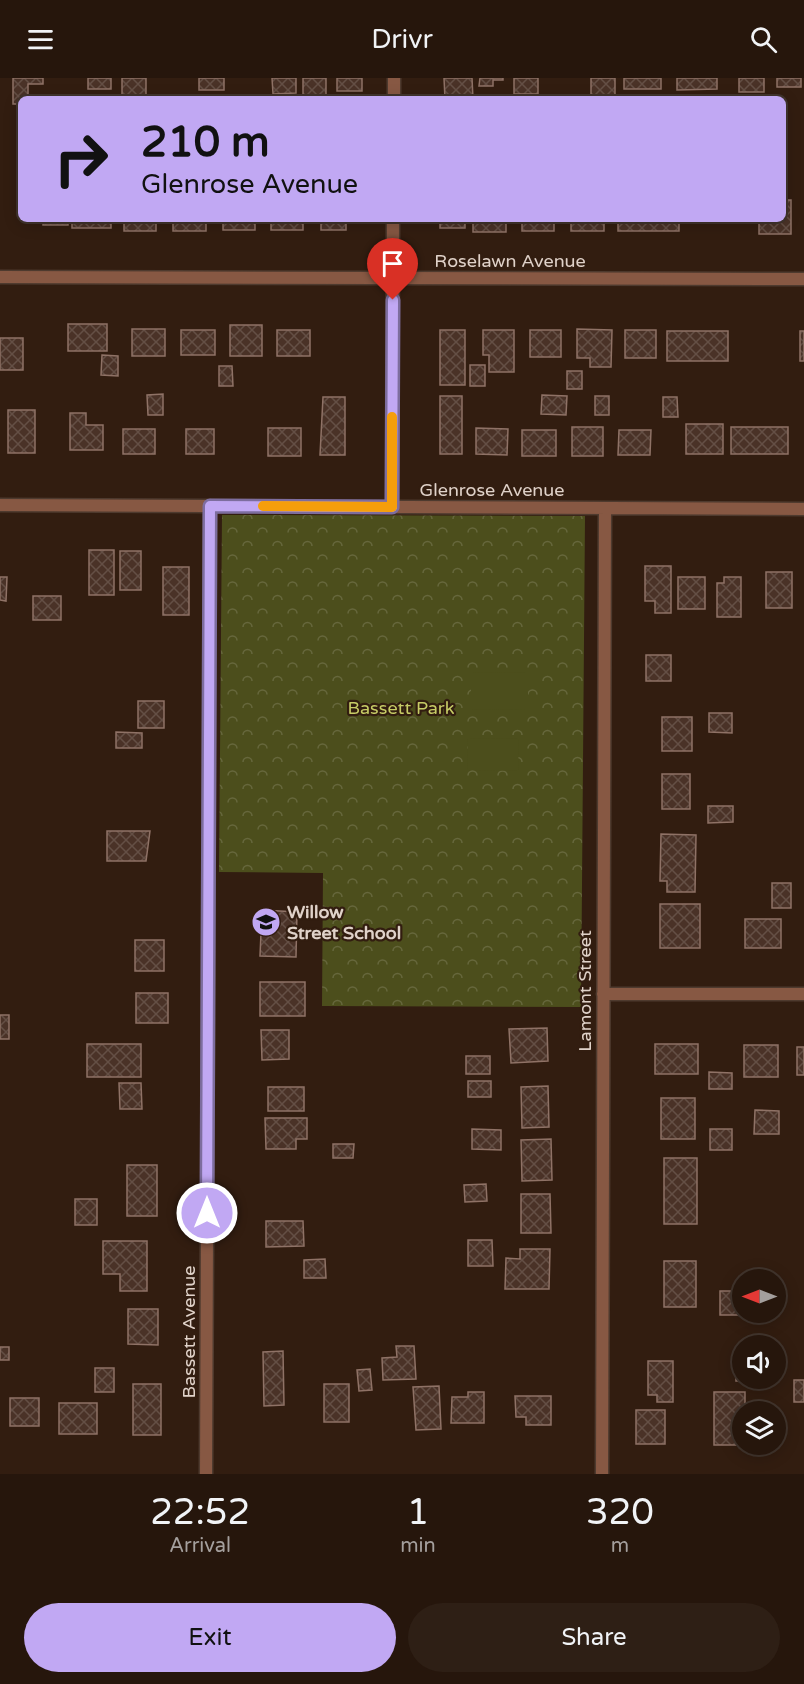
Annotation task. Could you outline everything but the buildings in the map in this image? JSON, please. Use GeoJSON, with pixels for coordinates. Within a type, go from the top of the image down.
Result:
{"type":"FeatureCollection","features":[{"type":"Feature","properties":{"kind":"street"},"geometry":{"type":"LineString","coordinates":[[394,78],[394,96]]}},
{"type":"Feature","properties":{"kind":"street"},"geometry":{"type":"LineString","coordinates":[[392,507],[393,222]]}},
{"type":"Feature","properties":{"kind":"street","name":"Roselawn Avenue"},"geometry":{"type":"LineString","coordinates":[[0,277],[804,279]]}},
{"type":"Feature","properties":{"kind":"street","name":"Glenrose Avenue"},"geometry":{"type":"LineString","coordinates":[[0,505],[804,509]]}},
{"type":"Feature","properties":{"kind":"street","name":"Bassett Avenue"},"geometry":{"type":"LineString","coordinates":[[206,1474],[210,506]]}},
{"type":"Feature","properties":{"kind":"street","name":"Lamont Street"},"geometry":{"type":"LineString","coordinates":[[602,1474],[605,508]]}},
{"type":"Feature","properties":{"kind":"street"},"geometry":{"type":"LineString","coordinates":[[603,994],[804,994]]}},
{"type":"Feature","properties":{"kind":"green space","name":"Bassett Park"},"geometry":{"type":"Polygon","coordinates":[[[222,515],[585,516],[581,1007],[322,1006],[323,873],[219,872],[222,515]]]}},
{"type":"Feature","properties":{"kind":"green space"},"geometry":{"type":"Polygon","coordinates":[[[471,672],[528,673],[528,710],[471,709],[471,672]]]}},
{"type":"Feature","properties":{"kind":"green space"},"geometry":{"type":"Polygon","coordinates":[[[468,738],[519,739],[518,771],[467,770],[468,738]]]}},
{"type":"Feature","properties":{"kind":"slow traffic"},"geometry":{"type":"LineString","coordinates":[[263,506],[392,507],[392,417]]}},
{"type":"Feature","properties":{"kind":"place","name":"Willow Street School"},"geometry":{"type":"Point","coordinates":[266,922]}},
{"type":"Feature","properties":{"kind":"route"},"geometry":{"type":"LineString","coordinates":[[207,1213],[210,506],[392,507],[393,300]]}}]}
